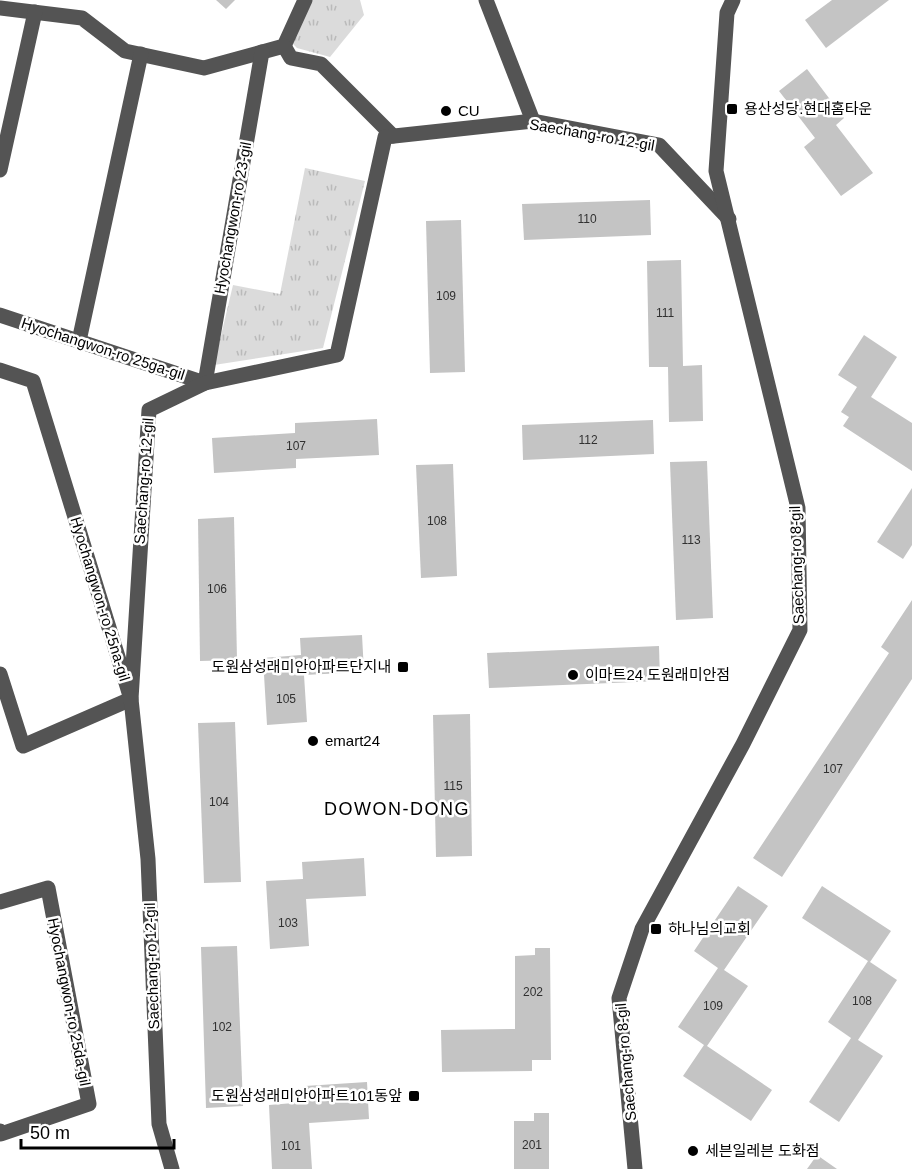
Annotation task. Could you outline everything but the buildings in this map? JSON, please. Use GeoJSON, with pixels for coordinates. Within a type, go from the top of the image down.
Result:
{"type":"FeatureCollection","features":[{"type":"Feature","properties":{"kind":"street"},"geometry":{"type":"LineString","coordinates":[[284,46],[305,0]]}},
{"type":"Feature","properties":{"kind":"street"},"geometry":{"type":"LineString","coordinates":[[486,0],[533,121]]}},
{"type":"Feature","properties":{"kind":"street","name":"Saechang-ro 8-gil"},"geometry":{"type":"LineString","coordinates":[[635,1169],[620,998],[642,929],[743,744],[800,630],[798,508],[716,171],[727,13],[733,0]]}},
{"type":"Feature","properties":{"kind":"street"},"geometry":{"type":"LineString","coordinates":[[0,8],[20,5],[35,12],[82,18],[126,51],[204,68],[284,46]]}},
{"type":"Feature","properties":{"kind":"street"},"geometry":{"type":"LineString","coordinates":[[0,170],[35,12]]}},
{"type":"Feature","properties":{"kind":"street"},"geometry":{"type":"LineString","coordinates":[[284,46],[291,58],[321,64],[393,136]]}},
{"type":"Feature","properties":{"kind":"street","name":"Hyochangwon-ro 23-gil"},"geometry":{"type":"LineString","coordinates":[[205,383],[262,52]]}},
{"type":"Feature","properties":{"kind":"street"},"geometry":{"type":"LineString","coordinates":[[79,341],[141,54]]}},
{"type":"Feature","properties":{"kind":"street","name":"Saechang-ro 12-gil"},"geometry":{"type":"LineString","coordinates":[[172,1169],[159,1124],[148,859],[131,699],[149,410],[205,383],[336,356],[385,137],[533,121],[659,145],[729,219]]}},
{"type":"Feature","properties":{"kind":"street","name":"Hyochangwon-ro 25ga-gil"},"geometry":{"type":"LineString","coordinates":[[0,315],[205,383]]}},
{"type":"Feature","properties":{"kind":"street","name":"Hyochangwon-ro 25na-gil"},"geometry":{"type":"LineString","coordinates":[[0,370],[33,381],[131,699],[23,746],[0,674]]}},
{"type":"Feature","properties":{"kind":"street","name":"Hyochangwon-ro 25da-gil"},"geometry":{"type":"LineString","coordinates":[[0,903],[48,888],[89,1104],[1,1134],[0,1131]]}},
{"type":"Feature","properties":{"kind":"green space"},"geometry":{"type":"Polygon","coordinates":[[[311,0],[360,0],[364,15],[330,57],[297,48],[291,42],[311,0]]]}},
{"type":"Feature","properties":{"kind":"green space"},"geometry":{"type":"Polygon","coordinates":[[[305,168],[365,181],[323,348],[214,365],[233,285],[280,294],[305,168]]]}},
{"type":"Feature","properties":{"kind":"place","name":"용산성당.현대홈타운"},"geometry":{"type":"Point","coordinates":[732,109]}},
{"type":"Feature","properties":{"kind":"place","name":"CU"},"geometry":{"type":"Point","coordinates":[446,111]}},
{"type":"Feature","properties":{"kind":"place","name":"도원삼성래미안아파트단지내"},"geometry":{"type":"Point","coordinates":[403,667]}},
{"type":"Feature","properties":{"kind":"place","name":"이마트24 도원래미안점"},"geometry":{"type":"Point","coordinates":[573,675]}},
{"type":"Feature","properties":{"kind":"place","name":"emart24"},"geometry":{"type":"Point","coordinates":[313,741]}},
{"type":"Feature","properties":{"kind":"place","name":"하나님의교회"},"geometry":{"type":"Point","coordinates":[656,929]}},
{"type":"Feature","properties":{"kind":"place","name":"도원삼성래미안아파트101동앞"},"geometry":{"type":"Point","coordinates":[414,1096]}},
{"type":"Feature","properties":{"kind":"place","name":"세븐일레븐 도화점"},"geometry":{"type":"Point","coordinates":[693,1151]}},
{"type":"Feature","properties":{"kind":"district","name":"DOWON-DONG"},"geometry":{"type":"Point","coordinates":[397,809]}}]}
